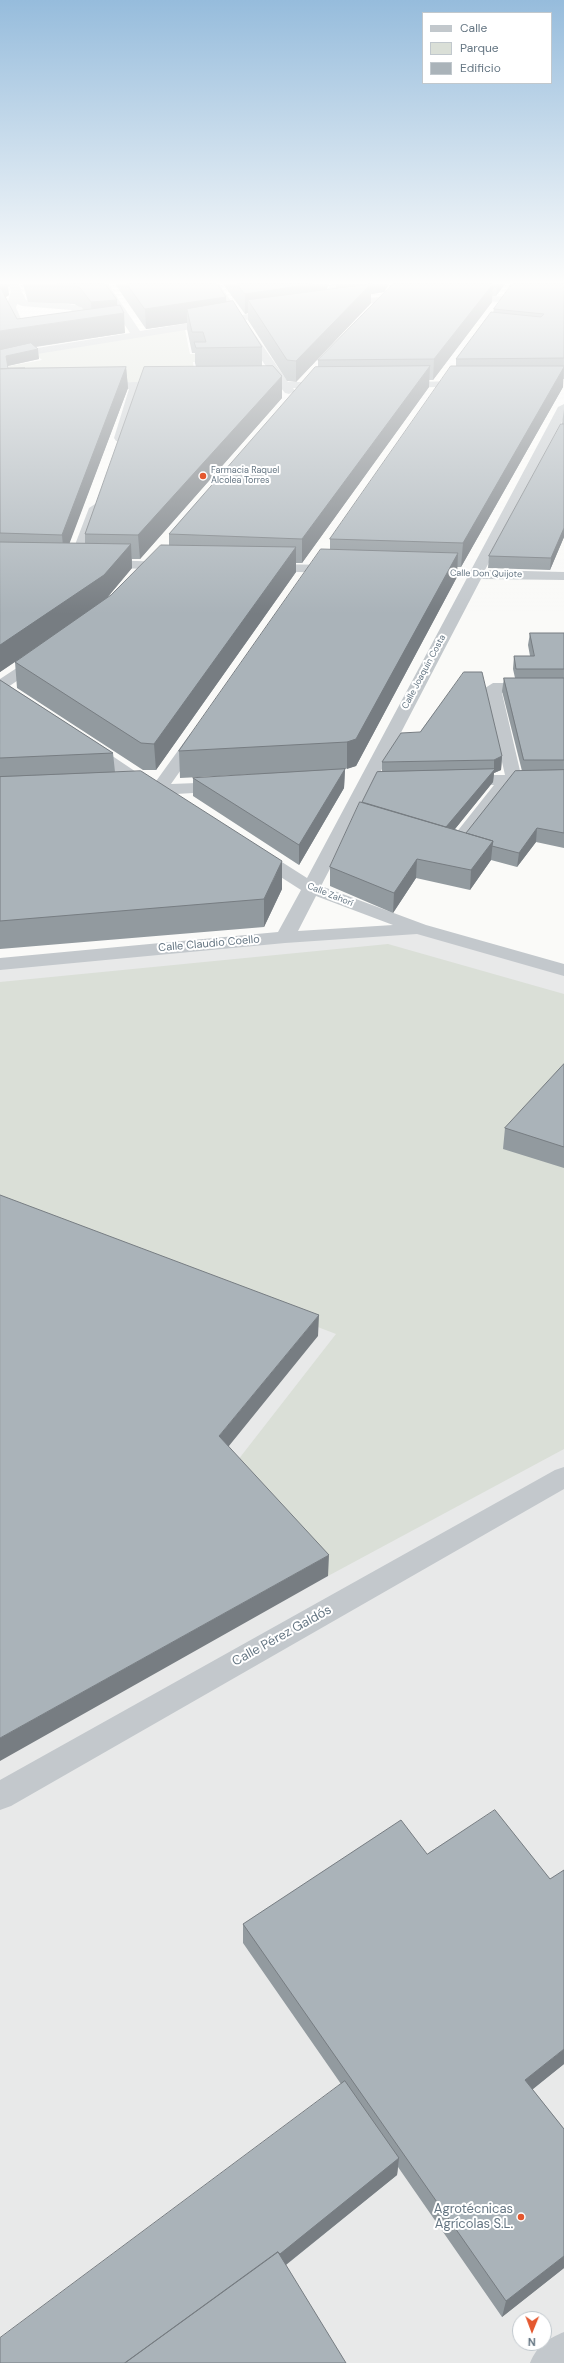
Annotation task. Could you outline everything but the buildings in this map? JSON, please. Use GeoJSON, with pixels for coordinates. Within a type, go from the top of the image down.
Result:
{"type":"FeatureCollection","features":[{"type":"Feature","properties":{"kind":"street"},"geometry":{"type":"LineString","coordinates":[[116,448],[133,394]]}},
{"type":"Feature","properties":{"kind":"street"},"geometry":{"type":"LineString","coordinates":[[288,394],[290,400],[295,394]]}},
{"type":"Feature","properties":{"kind":"street"},"geometry":{"type":"LineString","coordinates":[[434,400],[438,394]]}},
{"type":"Feature","properties":{"kind":"street","name":"Calle Joaquín Costa"},"geometry":{"type":"LineString","coordinates":[[285,937],[310,888],[374,781],[475,574],[564,407]]}},
{"type":"Feature","properties":{"kind":"street"},"geometry":{"type":"LineString","coordinates":[[75,563],[100,492]]}},
{"type":"Feature","properties":{"kind":"street"},"geometry":{"type":"LineString","coordinates":[[135,581],[160,553]]}},
{"type":"Feature","properties":{"kind":"street"},"geometry":{"type":"LineString","coordinates":[[60,562],[182,566]]}},
{"type":"Feature","properties":{"kind":"street"},"geometry":{"type":"LineString","coordinates":[[252,567],[353,570]]}},
{"type":"Feature","properties":{"kind":"street","name":"Calle Don Quijote"},"geometry":{"type":"LineString","coordinates":[[452,573],[563,574]]}},
{"type":"Feature","properties":{"kind":"street"},"geometry":{"type":"LineString","coordinates":[[15,699],[0,688],[54,650]]}},
{"type":"Feature","properties":{"kind":"street"},"geometry":{"type":"LineString","coordinates":[[510,780],[493,688],[564,688]]}},
{"type":"Feature","properties":{"kind":"street"},"geometry":{"type":"LineString","coordinates":[[155,790],[203,727]]}},
{"type":"Feature","properties":{"kind":"street"},"geometry":{"type":"LineString","coordinates":[[74,738],[179,806]]}},
{"type":"Feature","properties":{"kind":"street"},"geometry":{"type":"LineString","coordinates":[[444,780],[564,780]]}},
{"type":"Feature","properties":{"kind":"street"},"geometry":{"type":"LineString","coordinates":[[456,843],[510,780]]}},
{"type":"Feature","properties":{"kind":"street"},"geometry":{"type":"LineString","coordinates":[[349,782],[374,781]]}},
{"type":"Feature","properties":{"kind":"street"},"geometry":{"type":"LineString","coordinates":[[124,791],[239,786]]}},
{"type":"Feature","properties":{"kind":"street","name":"Calle Zahorí"},"geometry":{"type":"LineString","coordinates":[[245,847],[310,888],[419,930],[564,970]]}},
{"type":"Feature","properties":{"kind":"street","name":"Calle Claudio Coello"},"geometry":{"type":"LineString","coordinates":[[0,964],[285,937],[419,930]]}},
{"type":"Feature","properties":{"kind":"street","name":"Calle Pérez Galdós"},"geometry":{"type":"LineString","coordinates":[[0,1796],[564,1477]]}},
{"type":"Feature","properties":{"kind":"street"},"geometry":{"type":"LineString","coordinates":[[549,2363],[564,2351]]}},
{"type":"Feature","properties":{"kind":"shaded area"},"geometry":{"type":"Polygon","coordinates":[[[419,929],[564,970],[564,2363],[0,2363],[0,964],[419,929]]]}},
{"type":"Feature","properties":{"kind":"green space"},"geometry":{"type":"Polygon","coordinates":[[[388,944],[564,994],[564,1449],[328,1576],[231,1469],[336,1334],[0,1205],[0,982],[388,944]]]}},
{"type":"Feature","properties":{"kind":"place","name":"Farmacia Raquel Alcolea Torres"},"geometry":{"type":"Point","coordinates":[203,476]}},
{"type":"Feature","properties":{"kind":"place","name":"Agrotécnicas Agrícolas S.L."},"geometry":{"type":"Point","coordinates":[521,2217]}}]}
